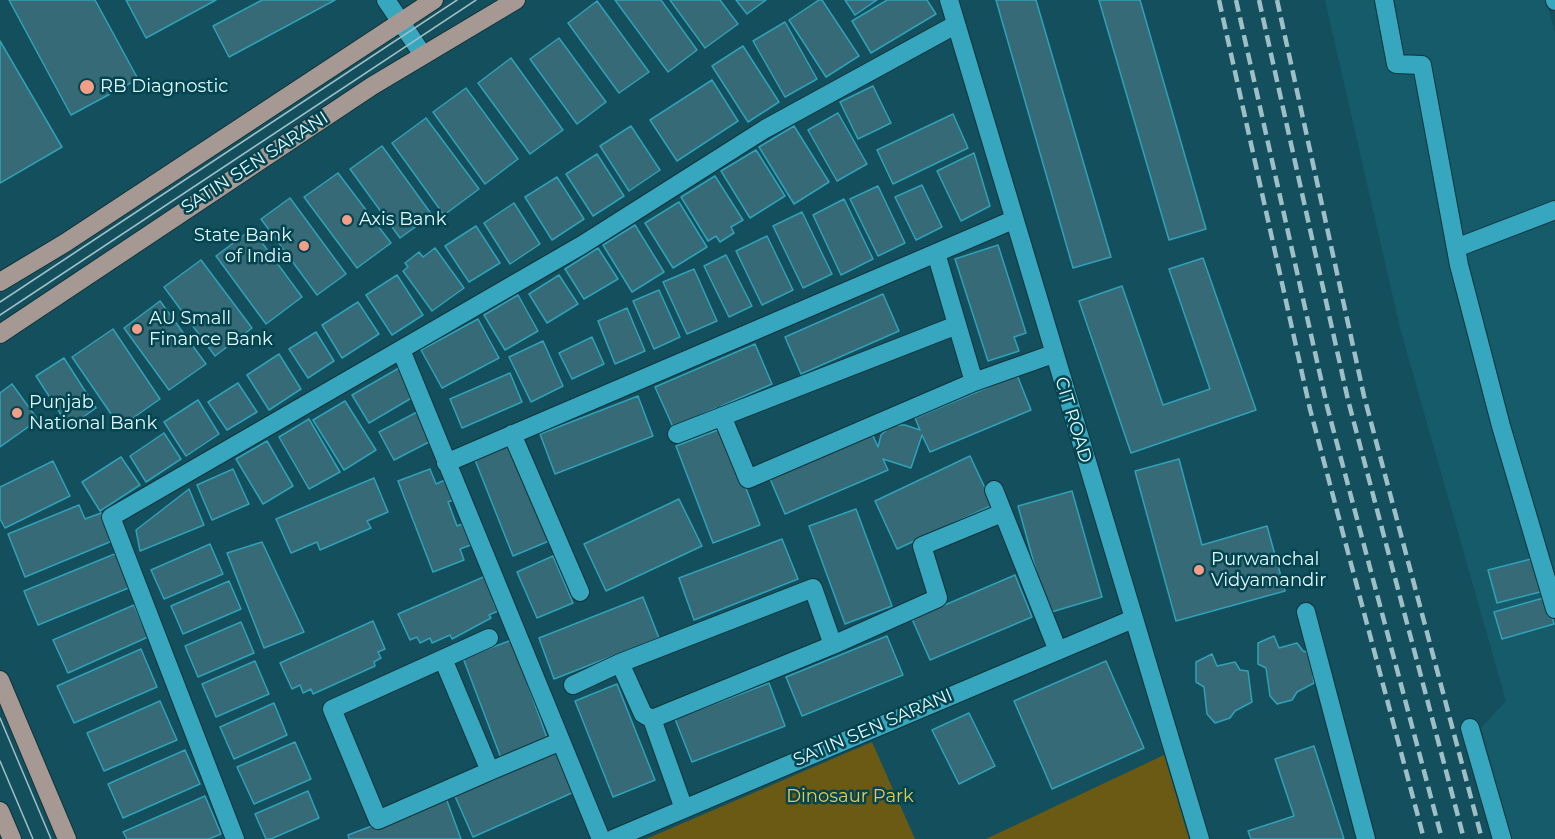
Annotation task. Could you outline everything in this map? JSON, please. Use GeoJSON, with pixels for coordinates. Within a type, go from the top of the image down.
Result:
{"type":"FeatureCollection","features":[{"type":"Feature","properties":{"kind":"main road"},"geometry":{"type":"LineString","coordinates":[[0,282],[65,243],[434,0]]}},
{"type":"Feature","properties":{"kind":"main road","name":"SATIN SEN SARANI"},"geometry":{"type":"LineString","coordinates":[[0,334],[423,55],[516,0]]}},
{"type":"Feature","properties":{"kind":"main road"},"geometry":{"type":"LineString","coordinates":[[0,680],[68,839]]}},
{"type":"Feature","properties":{"kind":"main road"},"geometry":{"type":"LineString","coordinates":[[0,811],[12,839]]}},
{"type":"Feature","properties":{"kind":"street"},"geometry":{"type":"LineString","coordinates":[[386,0],[423,55]]}},
{"type":"Feature","properties":{"kind":"street","name":"CIT ROAD"},"geometry":{"type":"LineString","coordinates":[[949,0],[1053,354],[1200,839]]}},
{"type":"Feature","properties":{"kind":"street"},"geometry":{"type":"LineString","coordinates":[[1384,0],[1396,64],[1422,65],[1456,248],[1501,426],[1555,609]]}},
{"type":"Feature","properties":{"kind":"street"},"geometry":{"type":"LineString","coordinates":[[236,839],[111,517],[582,245],[765,129],[955,25]]}},
{"type":"Feature","properties":{"kind":"street"},"geometry":{"type":"LineString","coordinates":[[1456,248],[1555,210]]}},
{"type":"Feature","properties":{"kind":"street"},"geometry":{"type":"LineString","coordinates":[[446,463],[1013,220]]}},
{"type":"Feature","properties":{"kind":"street"},"geometry":{"type":"LineString","coordinates":[[936,253],[974,382]]}},
{"type":"Feature","properties":{"kind":"street"},"geometry":{"type":"LineString","coordinates":[[677,434],[957,325]]}},
{"type":"Feature","properties":{"kind":"street"},"geometry":{"type":"LineString","coordinates":[[401,350],[601,839]]}},
{"type":"Feature","properties":{"kind":"street"},"geometry":{"type":"LineString","coordinates":[[722,416],[748,479],[974,382],[1053,354]]}},
{"type":"Feature","properties":{"kind":"street"},"geometry":{"type":"LineString","coordinates":[[512,434],[580,592]]}},
{"type":"Feature","properties":{"kind":"street"},"geometry":{"type":"LineString","coordinates":[[994,490],[1058,651]]}},
{"type":"Feature","properties":{"kind":"street"},"geometry":{"type":"LineString","coordinates":[[652,719],[833,645],[938,598],[922,546],[1002,513]]}},
{"type":"Feature","properties":{"kind":"street"},"geometry":{"type":"LineString","coordinates":[[573,685],[620,663],[813,588],[833,645]]}},
{"type":"Feature","properties":{"kind":"street"},"geometry":{"type":"LineString","coordinates":[[1306,612],[1366,839]]}},
{"type":"Feature","properties":{"kind":"street","name":"SATIN SEN SARANI"},"geometry":{"type":"LineString","coordinates":[[614,839],[1133,619]]}},
{"type":"Feature","properties":{"kind":"street"},"geometry":{"type":"LineString","coordinates":[[489,638],[332,709],[378,820],[561,741]]}},
{"type":"Feature","properties":{"kind":"street"},"geometry":{"type":"LineString","coordinates":[[443,659],[490,771]]}},
{"type":"Feature","properties":{"kind":"street"},"geometry":{"type":"LineString","coordinates":[[620,663],[643,714],[652,719],[684,808]]}},
{"type":"Feature","properties":{"kind":"street"},"geometry":{"type":"LineString","coordinates":[[1470,728],[1502,839]]}},
{"type":"Feature","properties":{"kind":"shaded area"},"geometry":{"type":"Polygon","coordinates":[[[1325,0],[1546,0],[1555,33],[1555,839],[1509,839],[1481,728],[1506,701],[1400,328],[1325,0]]]}},
{"type":"Feature","properties":{"kind":"green space","name":"Dinosaur Park"},"geometry":{"type":"Polygon","coordinates":[[[872,742],[915,839],[646,839],[872,742]]]}},
{"type":"Feature","properties":{"kind":"green space"},"geometry":{"type":"Polygon","coordinates":[[[1164,755],[1189,839],[986,839],[1164,755]]]}},
{"type":"Feature","properties":{"kind":"building"},"geometry":{"type":"Polygon","coordinates":[[[9,0],[95,0],[138,79],[71,115],[9,0]]]}},
{"type":"Feature","properties":{"kind":"building"},"geometry":{"type":"Polygon","coordinates":[[[126,0],[216,0],[146,38],[126,0]]]}},
{"type":"Feature","properties":{"kind":"building"},"geometry":{"type":"Polygon","coordinates":[[[262,0],[335,0],[229,57],[213,26],[262,0]]]}},
{"type":"Feature","properties":{"kind":"building"},"geometry":{"type":"Polygon","coordinates":[[[615,0],[661,0],[697,50],[668,72],[615,0]]]}},
{"type":"Feature","properties":{"kind":"building"},"geometry":{"type":"Polygon","coordinates":[[[670,0],[720,0],[738,24],[705,48],[670,0]]]}},
{"type":"Feature","properties":{"kind":"building"},"geometry":{"type":"Polygon","coordinates":[[[736,0],[766,0],[747,14],[736,0]]]}},
{"type":"Feature","properties":{"kind":"building"},"geometry":{"type":"Polygon","coordinates":[[[822,0],[859,56],[826,77],[789,20],[822,0]]]}},
{"type":"Feature","properties":{"kind":"building"},"geometry":{"type":"Polygon","coordinates":[[[845,0],[877,0],[855,15],[845,0]]]}},
{"type":"Feature","properties":{"kind":"building"},"geometry":{"type":"Polygon","coordinates":[[[887,0],[927,0],[936,14],[871,53],[852,21],[887,0]]]}},
{"type":"Feature","properties":{"kind":"building"},"geometry":{"type":"Polygon","coordinates":[[[996,0],[1036,0],[1111,257],[1073,268],[996,0]]]}},
{"type":"Feature","properties":{"kind":"building"},"geometry":{"type":"Polygon","coordinates":[[[1099,0],[1140,0],[1206,229],[1169,240],[1099,0]]]}},
{"type":"Feature","properties":{"kind":"building"},"geometry":{"type":"Polygon","coordinates":[[[597,1],[649,72],[619,93],[568,23],[597,1]]]}},
{"type":"Feature","properties":{"kind":"building"},"geometry":{"type":"Polygon","coordinates":[[[785,22],[817,79],[785,97],[753,41],[785,22]]]}},
{"type":"Feature","properties":{"kind":"building"},"geometry":{"type":"Polygon","coordinates":[[[559,38],[606,102],[577,124],[530,59],[559,38]]]}},
{"type":"Feature","properties":{"kind":"building"},"geometry":{"type":"Polygon","coordinates":[[[0,41],[62,147],[0,183],[0,41]]]}},
{"type":"Feature","properties":{"kind":"building"},"geometry":{"type":"Polygon","coordinates":[[[743,46],[779,102],[748,122],[712,66],[743,46]]]}},
{"type":"Feature","properties":{"kind":"building"},"geometry":{"type":"Polygon","coordinates":[[[511,58],[563,130],[530,154],[478,83],[511,58]]]}},
{"type":"Feature","properties":{"kind":"building"},"geometry":{"type":"Polygon","coordinates":[[[712,80],[738,121],[677,161],[650,120],[712,80]]]}},
{"type":"Feature","properties":{"kind":"building"},"geometry":{"type":"Polygon","coordinates":[[[873,86],[891,123],[858,139],[840,102],[873,86]]]}},
{"type":"Feature","properties":{"kind":"building"},"geometry":{"type":"Polygon","coordinates":[[[466,88],[518,159],[485,184],[433,112],[466,88]]]}},
{"type":"Feature","properties":{"kind":"building"},"geometry":{"type":"Polygon","coordinates":[[[838,113],[867,164],[837,181],[808,130],[838,113]]]}},
{"type":"Feature","properties":{"kind":"building"},"geometry":{"type":"Polygon","coordinates":[[[953,114],[968,148],[893,184],[877,150],[953,114]]]}},
{"type":"Feature","properties":{"kind":"building"},"geometry":{"type":"Polygon","coordinates":[[[426,118],[479,189],[444,215],[392,143],[426,118]]]}},
{"type":"Feature","properties":{"kind":"building"},"geometry":{"type":"Polygon","coordinates":[[[631,126],[660,170],[629,191],[600,146],[631,126]]]}},
{"type":"Feature","properties":{"kind":"building"},"geometry":{"type":"Polygon","coordinates":[[[794,126],[829,182],[794,204],[759,147],[794,126]]]}},
{"type":"Feature","properties":{"kind":"building"},"geometry":{"type":"Polygon","coordinates":[[[382,146],[432,215],[400,238],[350,169],[382,146]]]}},
{"type":"Feature","properties":{"kind":"building"},"geometry":{"type":"Polygon","coordinates":[[[756,150],[785,196],[750,218],[721,171],[756,150]]]}},
{"type":"Feature","properties":{"kind":"building"},"geometry":{"type":"Polygon","coordinates":[[[974,153],[990,206],[961,221],[937,171],[974,153]]]}},
{"type":"Feature","properties":{"kind":"building"},"geometry":{"type":"Polygon","coordinates":[[[597,154],[624,196],[593,216],[566,174],[597,154]]]}},
{"type":"Feature","properties":{"kind":"building","name":"Axis Bank"},"geometry":{"type":"Polygon","coordinates":[[[338,173],[391,243],[357,268],[304,197],[338,173]]]}},
{"type":"Feature","properties":{"kind":"building"},"geometry":{"type":"Polygon","coordinates":[[[715,176],[743,220],[731,227],[734,233],[720,242],[716,236],[708,241],[681,197],[715,176]]]}},
{"type":"Feature","properties":{"kind":"building"},"geometry":{"type":"Polygon","coordinates":[[[557,177],[584,219],[552,240],[525,197],[557,177]]]}},
{"type":"Feature","properties":{"kind":"building"},"geometry":{"type":"Polygon","coordinates":[[[922,185],[942,227],[916,240],[895,197],[922,185]]]}},
{"type":"Feature","properties":{"kind":"building"},"geometry":{"type":"Polygon","coordinates":[[[878,186],[905,243],[878,256],[850,199],[878,186]]]}},
{"type":"Feature","properties":{"kind":"building","name":"State Bank of India"},"geometry":{"type":"Polygon","coordinates":[[[290,198],[346,274],[317,295],[261,219],[290,198]]]}},
{"type":"Feature","properties":{"kind":"building"},"geometry":{"type":"Polygon","coordinates":[[[844,199],[873,259],[841,275],[813,215],[844,199]]]}},
{"type":"Feature","properties":{"kind":"building"},"geometry":{"type":"Polygon","coordinates":[[[679,202],[707,247],[673,268],[645,223],[679,202]]]}},
{"type":"Feature","properties":{"kind":"building"},"geometry":{"type":"Polygon","coordinates":[[[514,203],[540,244],[510,264],[484,223],[514,203]]]}},
{"type":"Feature","properties":{"kind":"building"},"geometry":{"type":"Polygon","coordinates":[[[802,212],[832,274],[803,288],[773,226],[802,212]]]}},
{"type":"Feature","properties":{"kind":"building"},"geometry":{"type":"Polygon","coordinates":[[[635,225],[664,272],[632,292],[603,245],[635,225]]]}},
{"type":"Feature","properties":{"kind":"building"},"geometry":{"type":"Polygon","coordinates":[[[476,226],[500,263],[469,282],[445,246],[476,226]]]}},
{"type":"Feature","properties":{"kind":"building"},"geometry":{"type":"Polygon","coordinates":[[[252,229],[302,297],[266,324],[216,256],[252,229]]]}},
{"type":"Feature","properties":{"kind":"building"},"geometry":{"type":"Polygon","coordinates":[[[767,236],[793,290],[762,305],[736,251],[767,236]]]}},
{"type":"Feature","properties":{"kind":"building"},"geometry":{"type":"Polygon","coordinates":[[[998,245],[1026,333],[1014,337],[1019,351],[988,361],[955,259],[998,245]]]}},
{"type":"Feature","properties":{"kind":"building"},"geometry":{"type":"Polygon","coordinates":[[[435,248],[464,288],[432,311],[403,271],[408,267],[405,263],[419,252],[423,257],[435,248]]]}},
{"type":"Feature","properties":{"kind":"building"},"geometry":{"type":"Polygon","coordinates":[[[598,248],[618,279],[584,299],[565,269],[598,248]]]}},
{"type":"Feature","properties":{"kind":"building"},"geometry":{"type":"Polygon","coordinates":[[[726,255],[752,306],[729,317],[704,266],[726,255]]]}},
{"type":"Feature","properties":{"kind":"building"},"geometry":{"type":"Polygon","coordinates":[[[1203,258],[1256,410],[1131,453],[1079,301],[1122,286],[1163,405],[1210,389],[1169,269],[1203,258]]]}},
{"type":"Feature","properties":{"kind":"building"},"geometry":{"type":"Polygon","coordinates":[[[201,260],[252,328],[215,356],[164,287],[201,260]]]}},
{"type":"Feature","properties":{"kind":"building"},"geometry":{"type":"Polygon","coordinates":[[[694,269],[717,321],[687,334],[663,282],[694,269]]]}},
{"type":"Feature","properties":{"kind":"building"},"geometry":{"type":"Polygon","coordinates":[[[397,275],[423,315],[392,335],[366,295],[397,275]]]}},
{"type":"Feature","properties":{"kind":"building"},"geometry":{"type":"Polygon","coordinates":[[[559,275],[578,304],[547,323],[529,294],[559,275]]]}},
{"type":"Feature","properties":{"kind":"building"},"geometry":{"type":"Polygon","coordinates":[[[659,290],[680,337],[654,349],[633,301],[659,290]]]}},
{"type":"Feature","properties":{"kind":"building"},"geometry":{"type":"Polygon","coordinates":[[[883,294],[899,331],[801,374],[785,337],[883,294]]]}},
{"type":"Feature","properties":{"kind":"building"},"geometry":{"type":"Polygon","coordinates":[[[518,295],[538,331],[505,350],[484,315],[518,295]]]}},
{"type":"Feature","properties":{"kind":"building"},"geometry":{"type":"Polygon","coordinates":[[[160,301],[206,364],[169,390],[124,328],[160,301]]]}},
{"type":"Feature","properties":{"kind":"building"},"geometry":{"type":"Polygon","coordinates":[[[358,302],[379,334],[342,358],[322,325],[358,302]]]}},
{"type":"Feature","properties":{"kind":"building"},"geometry":{"type":"Polygon","coordinates":[[[627,308],[645,351],[615,364],[598,321],[627,308]]]}},
{"type":"Feature","properties":{"kind":"building"},"geometry":{"type":"Polygon","coordinates":[[[478,319],[499,358],[442,388],[421,350],[478,319]]]}},
{"type":"Feature","properties":{"kind":"building"},"geometry":{"type":"Polygon","coordinates":[[[113,329],[160,399],[120,427],[72,357],[113,329]]]}},
{"type":"Feature","properties":{"kind":"building"},"geometry":{"type":"Polygon","coordinates":[[[316,332],[334,361],[308,378],[289,349],[316,332]]]}},
{"type":"Feature","properties":{"kind":"building"},"geometry":{"type":"Polygon","coordinates":[[[592,337],[604,364],[572,379],[559,353],[592,337]]]}},
{"type":"Feature","properties":{"kind":"building"},"geometry":{"type":"Polygon","coordinates":[[[543,341],[563,386],[531,402],[509,357],[543,341]]]}},
{"type":"Feature","properties":{"kind":"building"},"geometry":{"type":"Polygon","coordinates":[[[755,344],[772,384],[673,427],[655,387],[755,344]]]}},
{"type":"Feature","properties":{"kind":"building"},"geometry":{"type":"Polygon","coordinates":[[[279,354],[301,389],[269,410],[247,375],[279,354]]]}},
{"type":"Feature","properties":{"kind":"building"},"geometry":{"type":"Polygon","coordinates":[[[64,358],[96,408],[69,427],[36,376],[64,358]]]}},
{"type":"Feature","properties":{"kind":"building"},"geometry":{"type":"Polygon","coordinates":[[[399,368],[415,396],[369,423],[352,395],[399,368]]]}},
{"type":"Feature","properties":{"kind":"building"},"geometry":{"type":"Polygon","coordinates":[[[510,373],[522,402],[462,428],[450,399],[510,373]]]}},
{"type":"Feature","properties":{"kind":"building"},"geometry":{"type":"Polygon","coordinates":[[[1017,375],[1031,410],[930,452],[922,435],[911,468],[883,459],[888,470],[785,514],[768,474],[870,429],[878,447],[881,435],[892,425],[905,425],[920,430],[915,418],[1017,375]]]}},
{"type":"Feature","properties":{"kind":"building"},"geometry":{"type":"Polygon","coordinates":[[[238,383],[257,412],[227,430],[208,402],[238,383]]]}},
{"type":"Feature","properties":{"kind":"building"},"geometry":{"type":"Polygon","coordinates":[[[12,384],[38,420],[0,447],[0,393],[12,384]]]}},
{"type":"Feature","properties":{"kind":"building"},"geometry":{"type":"Polygon","coordinates":[[[638,396],[653,436],[555,474],[540,434],[638,396]]]}},
{"type":"Feature","properties":{"kind":"building"},"geometry":{"type":"Polygon","coordinates":[[[198,400],[219,434],[186,456],[164,422],[198,400]]]}},
{"type":"Feature","properties":{"kind":"building"},"geometry":{"type":"Polygon","coordinates":[[[345,401],[376,450],[344,470],[313,420],[345,401]]]}},
{"type":"Feature","properties":{"kind":"building"},"geometry":{"type":"Polygon","coordinates":[[[417,412],[431,441],[394,460],[379,432],[417,412]]]}},
{"type":"Feature","properties":{"kind":"building"},"geometry":{"type":"Polygon","coordinates":[[[309,419],[340,472],[309,489],[279,437],[309,419]]]}},
{"type":"Feature","properties":{"kind":"building"},"geometry":{"type":"Polygon","coordinates":[[[723,428],[760,525],[713,543],[676,446],[723,428]]]}},
{"type":"Feature","properties":{"kind":"building"},"geometry":{"type":"Polygon","coordinates":[[[164,433],[181,459],[146,482],[130,456],[164,433]]]}},
{"type":"Feature","properties":{"kind":"building"},"geometry":{"type":"Polygon","coordinates":[[[267,441],[293,486],[263,504],[236,459],[267,441]]]}},
{"type":"Feature","properties":{"kind":"building"},"geometry":{"type":"Polygon","coordinates":[[[511,445],[549,541],[513,556],[475,460],[511,445]]]}},
{"type":"Feature","properties":{"kind":"building"},"geometry":{"type":"Polygon","coordinates":[[[970,456],[993,505],[897,549],[875,501],[970,456]]]}},
{"type":"Feature","properties":{"kind":"building"},"geometry":{"type":"Polygon","coordinates":[[[121,457],[140,485],[100,511],[82,482],[121,457]]]}},
{"type":"Feature","properties":{"kind":"building"},"geometry":{"type":"Polygon","coordinates":[[[1179,459],[1202,545],[1267,526],[1285,591],[1176,621],[1135,471],[1179,459]]]}},
{"type":"Feature","properties":{"kind":"building"},"geometry":{"type":"Polygon","coordinates":[[[53,461],[70,496],[5,528],[0,519],[0,487],[53,461]]]}},
{"type":"Feature","properties":{"kind":"building"},"geometry":{"type":"Polygon","coordinates":[[[233,469],[249,504],[212,520],[197,485],[233,469]]]}},
{"type":"Feature","properties":{"kind":"building"},"geometry":{"type":"Polygon","coordinates":[[[430,469],[436,484],[445,480],[453,500],[448,502],[457,526],[462,524],[471,545],[460,549],[464,560],[433,572],[398,481],[430,469]]]}},
{"type":"Feature","properties":{"kind":"building"},"geometry":{"type":"Polygon","coordinates":[[[374,478],[388,512],[367,521],[371,528],[320,550],[317,542],[291,553],[276,519],[374,478]]]}},
{"type":"Feature","properties":{"kind":"building"},"geometry":{"type":"Polygon","coordinates":[[[189,489],[204,525],[140,551],[136,530],[189,489]]]}},
{"type":"Feature","properties":{"kind":"building"},"geometry":{"type":"Polygon","coordinates":[[[1072,491],[1102,597],[1048,613],[1018,506],[1072,491]]]}},
{"type":"Feature","properties":{"kind":"building"},"geometry":{"type":"Polygon","coordinates":[[[679,499],[702,546],[606,591],[584,544],[679,499]]]}},
{"type":"Feature","properties":{"kind":"building"},"geometry":{"type":"Polygon","coordinates":[[[79,505],[85,519],[101,513],[112,541],[25,577],[8,534],[79,505]]]}},
{"type":"Feature","properties":{"kind":"building"},"geometry":{"type":"Polygon","coordinates":[[[856,509],[892,606],[845,624],[809,526],[856,509]]]}},
{"type":"Feature","properties":{"kind":"building"},"geometry":{"type":"Polygon","coordinates":[[[782,539],[798,579],[694,620],[679,578],[782,539]]]}},
{"type":"Feature","properties":{"kind":"building"},"geometry":{"type":"Polygon","coordinates":[[[262,542],[304,632],[264,648],[227,553],[262,542]]]}},
{"type":"Feature","properties":{"kind":"building"},"geometry":{"type":"Polygon","coordinates":[[[210,544],[223,574],[164,599],[151,570],[210,544]]]}},
{"type":"Feature","properties":{"kind":"building"},"geometry":{"type":"Polygon","coordinates":[[[117,553],[131,587],[38,625],[24,591],[117,553]]]}},
{"type":"Feature","properties":{"kind":"building"},"geometry":{"type":"Polygon","coordinates":[[[553,556],[573,603],[537,618],[517,572],[553,556]]]}},
{"type":"Feature","properties":{"kind":"building"},"geometry":{"type":"Polygon","coordinates":[[[1535,558],[1544,591],[1497,603],[1488,570],[1535,558]]]}},
{"type":"Feature","properties":{"kind":"building"},"geometry":{"type":"Polygon","coordinates":[[[488,575],[499,601],[494,603],[498,611],[489,615],[491,618],[452,639],[450,635],[432,643],[430,638],[420,643],[417,637],[410,640],[398,614],[488,575]]]}},
{"type":"Feature","properties":{"kind":"building"},"geometry":{"type":"Polygon","coordinates":[[[1015,575],[1032,617],[930,660],[912,619],[1015,575]]]}},
{"type":"Feature","properties":{"kind":"building"},"geometry":{"type":"Polygon","coordinates":[[[229,581],[241,609],[183,634],[171,606],[229,581]]]}},
{"type":"Feature","properties":{"kind":"building"},"geometry":{"type":"Polygon","coordinates":[[[643,597],[659,638],[554,679],[539,638],[643,597]]]}},
{"type":"Feature","properties":{"kind":"building"},"geometry":{"type":"Polygon","coordinates":[[[1547,597],[1554,624],[1502,639],[1494,612],[1547,597]]]}},
{"type":"Feature","properties":{"kind":"building"},"geometry":{"type":"Polygon","coordinates":[[[134,605],[148,637],[68,673],[53,640],[134,605]]]}},
{"type":"Feature","properties":{"kind":"building"},"geometry":{"type":"Polygon","coordinates":[[[373,621],[385,649],[378,652],[381,658],[374,662],[375,666],[313,694],[311,689],[303,693],[300,685],[292,689],[280,663],[373,621]]]}},
{"type":"Feature","properties":{"kind":"building"},"geometry":{"type":"Polygon","coordinates":[[[241,622],[254,653],[198,677],[185,646],[241,622]]]}},
{"type":"Feature","properties":{"kind":"building"},"geometry":{"type":"Polygon","coordinates":[[[887,636],[903,675],[802,716],[786,677],[887,636]]]}},
{"type":"Feature","properties":{"kind":"building"},"geometry":{"type":"Polygon","coordinates":[[[1274,636],[1279,648],[1297,643],[1303,651],[1310,653],[1314,683],[1297,692],[1292,700],[1277,704],[1270,696],[1266,668],[1258,664],[1258,643],[1274,636]]]}},
{"type":"Feature","properties":{"kind":"building"},"geometry":{"type":"Polygon","coordinates":[[[512,640],[547,738],[501,758],[463,658],[512,640]]]}},
{"type":"Feature","properties":{"kind":"building"},"geometry":{"type":"Polygon","coordinates":[[[141,649],[157,687],[74,723],[57,686],[141,649]]]}},
{"type":"Feature","properties":{"kind":"building"},"geometry":{"type":"Polygon","coordinates":[[[1212,654],[1217,666],[1235,662],[1240,670],[1248,671],[1252,702],[1235,711],[1230,718],[1215,723],[1207,714],[1204,687],[1196,682],[1196,662],[1212,654]]]}},
{"type":"Feature","properties":{"kind":"building"},"geometry":{"type":"Polygon","coordinates":[[[255,661],[269,694],[216,717],[202,684],[255,661]]]}},
{"type":"Feature","properties":{"kind":"building"},"geometry":{"type":"Polygon","coordinates":[[[1106,661],[1144,748],[1052,789],[1014,701],[1106,661]]]}},
{"type":"Feature","properties":{"kind":"building"},"geometry":{"type":"Polygon","coordinates":[[[769,683],[785,726],[692,762],[675,719],[769,683]]]}},
{"type":"Feature","properties":{"kind":"building"},"geometry":{"type":"Polygon","coordinates":[[[617,684],[655,780],[613,797],[575,701],[617,684]]]}},
{"type":"Feature","properties":{"kind":"building"},"geometry":{"type":"Polygon","coordinates":[[[160,701],[177,740],[104,771],[87,733],[160,701]]]}},
{"type":"Feature","properties":{"kind":"building"},"geometry":{"type":"Polygon","coordinates":[[[274,703],[287,735],[234,759],[220,727],[274,703]]]}},
{"type":"Feature","properties":{"kind":"building"},"geometry":{"type":"Polygon","coordinates":[[[969,713],[995,766],[959,784],[932,730],[969,713]]]}},
{"type":"Feature","properties":{"kind":"building"},"geometry":{"type":"Polygon","coordinates":[[[295,742],[311,779],[254,804],[237,767],[295,742]]]}},
{"type":"Feature","properties":{"kind":"building"},"geometry":{"type":"Polygon","coordinates":[[[1314,746],[1344,839],[1251,839],[1248,831],[1294,816],[1275,759],[1314,746]]]}},
{"type":"Feature","properties":{"kind":"building"},"geometry":{"type":"Polygon","coordinates":[[[555,749],[574,792],[473,837],[454,794],[555,749]]]}},
{"type":"Feature","properties":{"kind":"building"},"geometry":{"type":"Polygon","coordinates":[[[185,750],[200,784],[123,818],[108,784],[185,750]]]}},
{"type":"Feature","properties":{"kind":"building"},"geometry":{"type":"Polygon","coordinates":[[[308,791],[319,818],[271,839],[266,839],[255,814],[308,791]]]}},
{"type":"Feature","properties":{"kind":"building"},"geometry":{"type":"Polygon","coordinates":[[[205,796],[221,834],[209,839],[127,839],[123,832],[205,796]]]}},
{"type":"Feature","properties":{"kind":"building"},"geometry":{"type":"Polygon","coordinates":[[[446,798],[461,839],[349,839],[348,835],[446,798]]]}},
{"type":"Feature","properties":{"kind":"tram line"},"geometry":{"type":"LineString","coordinates":[[0,302],[457,0]]}},
{"type":"Feature","properties":{"kind":"tram line"},"geometry":{"type":"LineString","coordinates":[[0,315],[476,0]]}},
{"type":"Feature","properties":{"kind":"tram line"},"geometry":{"type":"LineString","coordinates":[[0,718],[51,839]]}},
{"type":"Feature","properties":{"kind":"tram line"},"geometry":{"type":"LineString","coordinates":[[0,761],[33,839]]}},
{"type":"Feature","properties":{"kind":"railway"},"geometry":{"type":"LineString","coordinates":[[1219,0],[1310,409],[1424,839]]}},
{"type":"Feature","properties":{"kind":"railway"},"geometry":{"type":"LineString","coordinates":[[1236,0],[1327,406],[1442,839]]}},
{"type":"Feature","properties":{"kind":"railway"},"geometry":{"type":"LineString","coordinates":[[1259,0],[1348,400],[1464,839]]}},
{"type":"Feature","properties":{"kind":"railway"},"geometry":{"type":"LineString","coordinates":[[1277,0],[1364,396],[1482,839]]}},
{"type":"Feature","properties":{"kind":"place","name":"RB Diagnostic"},"geometry":{"type":"Point","coordinates":[87,87]}},
{"type":"Feature","properties":{"kind":"place","name":"Axis Bank"},"geometry":{"type":"Point","coordinates":[347,220]}},
{"type":"Feature","properties":{"kind":"place","name":"State Bank of India"},"geometry":{"type":"Point","coordinates":[304,246]}},
{"type":"Feature","properties":{"kind":"place","name":"AU Small Finance Bank"},"geometry":{"type":"Point","coordinates":[137,329]}},
{"type":"Feature","properties":{"kind":"place","name":"Punjab National Bank"},"geometry":{"type":"Point","coordinates":[17,413]}},
{"type":"Feature","properties":{"kind":"place","name":"Purwanchal Vidyamandir"},"geometry":{"type":"Point","coordinates":[1199,570]}}]}
